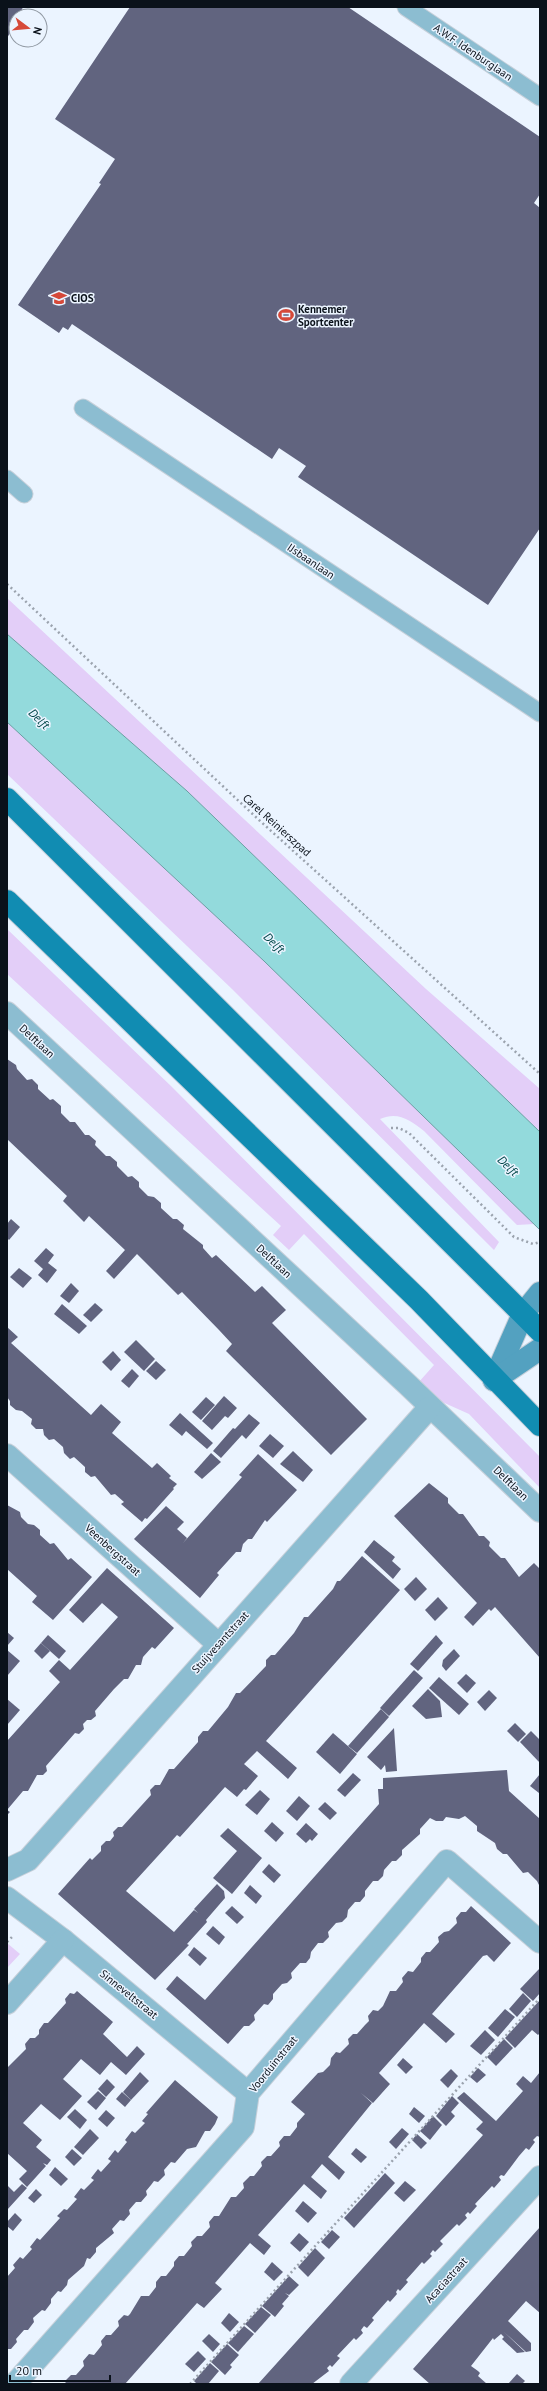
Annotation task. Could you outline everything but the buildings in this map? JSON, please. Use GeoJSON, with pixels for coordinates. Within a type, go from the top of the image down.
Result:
{"type":"FeatureCollection","features":[{"type":"Feature","properties":{"kind":"main road"},"geometry":{"type":"LineString","coordinates":[[7,799],[540,1331]]}},
{"type":"Feature","properties":{"kind":"main road"},"geometry":{"type":"LineString","coordinates":[[7,901],[419,1300],[494,1380],[540,1425]]}},
{"type":"Feature","properties":{"kind":"street","name":"Delftlaan"},"geometry":{"type":"LineString","coordinates":[[7,1013],[408,1385],[429,1408],[455,1429],[540,1511]]}},
{"type":"Feature","properties":{"kind":"street"},"geometry":{"type":"LineString","coordinates":[[494,1380],[523,1314],[540,1293]]}},
{"type":"Feature","properties":{"kind":"street"},"geometry":{"type":"LineString","coordinates":[[494,1380],[540,1349]]}},
{"type":"Feature","properties":{"kind":"street","name":"Stuijvesantstraat"},"geometry":{"type":"LineString","coordinates":[[7,1870],[28,1860],[218,1644],[429,1408]]}},
{"type":"Feature","properties":{"kind":"street","name":"Veenbergstraat"},"geometry":{"type":"LineString","coordinates":[[7,1455],[218,1644]]}},
{"type":"Feature","properties":{"kind":"street","name":"Voorduinstraat"},"geometry":{"type":"LineString","coordinates":[[15,2384],[243,2127],[248,2092],[447,1861],[540,1942]]}},
{"type":"Feature","properties":{"kind":"street","name":"Sinneveltstraat"},"geometry":{"type":"LineString","coordinates":[[7,1898],[63,1940],[248,2092]]}},
{"type":"Feature","properties":{"kind":"street"},"geometry":{"type":"LineString","coordinates":[[7,2003],[63,1940]]}},
{"type":"Feature","properties":{"kind":"street","name":"Acaciastraat"},"geometry":{"type":"LineString","coordinates":[[356,2382],[540,2177]]}},
{"type":"Feature","properties":{"kind":"lane","name":"A.W.F. Idenburglaan"},"geometry":{"type":"LineString","coordinates":[[406,7],[540,97]]}},
{"type":"Feature","properties":{"kind":"lane","name":"IJsbaanlaan"},"geometry":{"type":"LineString","coordinates":[[83,408],[540,713]]}},
{"type":"Feature","properties":{"kind":"lane"},"geometry":{"type":"LineString","coordinates":[[7,479],[24,494]]}},
{"type":"Feature","properties":{"kind":"path","name":"Carel Reinierszpad"},"geometry":{"type":"LineString","coordinates":[[7,584],[259,820],[540,1074]]}},
{"type":"Feature","properties":{"kind":"path"},"geometry":{"type":"LineString","coordinates":[[391,1128],[406,1130],[514,1237],[533,1244],[540,1242]]}},
{"type":"Feature","properties":{"kind":"path"},"geometry":{"type":"LineString","coordinates":[[190,2384],[540,1998]]}},
{"type":"Feature","properties":{"kind":"shaded area"},"geometry":{"type":"Polygon","coordinates":[[[7,598],[426,989],[540,1089],[540,1132],[187,791],[7,634],[7,598]]]}},
{"type":"Feature","properties":{"kind":"shaded area"},"geometry":{"type":"Polygon","coordinates":[[[7,722],[264,961],[534,1224],[517,1225],[424,1131],[414,1123],[398,1116],[380,1119],[499,1242],[494,1250],[232,989],[7,774],[7,722]]]}},
{"type":"Feature","properties":{"kind":"shaded area"},"geometry":{"type":"Polygon","coordinates":[[[7,929],[171,1086],[540,1457],[540,1488],[469,1414],[440,1401],[418,1383],[434,1365],[304,1234],[289,1250],[273,1235],[281,1226],[7,974],[7,929]]]}},
{"type":"Feature","properties":{"kind":"shaded area"},"geometry":{"type":"Polygon","coordinates":[[[7,1943],[20,1954],[7,1968],[7,1943]]]}},
{"type":"Feature","properties":{"kind":"water","name":"Delft"},"geometry":{"type":"Polygon","coordinates":[[[7,634],[187,791],[540,1132],[540,1230],[264,961],[7,722],[7,634]]]}},
{"type":"Feature","properties":{"kind":"place","name":"CIOS"},"geometry":{"type":"Point","coordinates":[59,298]}},
{"type":"Feature","properties":{"kind":"place","name":"Kennemer Sportcenter"},"geometry":{"type":"Point","coordinates":[286,315]}}]}
